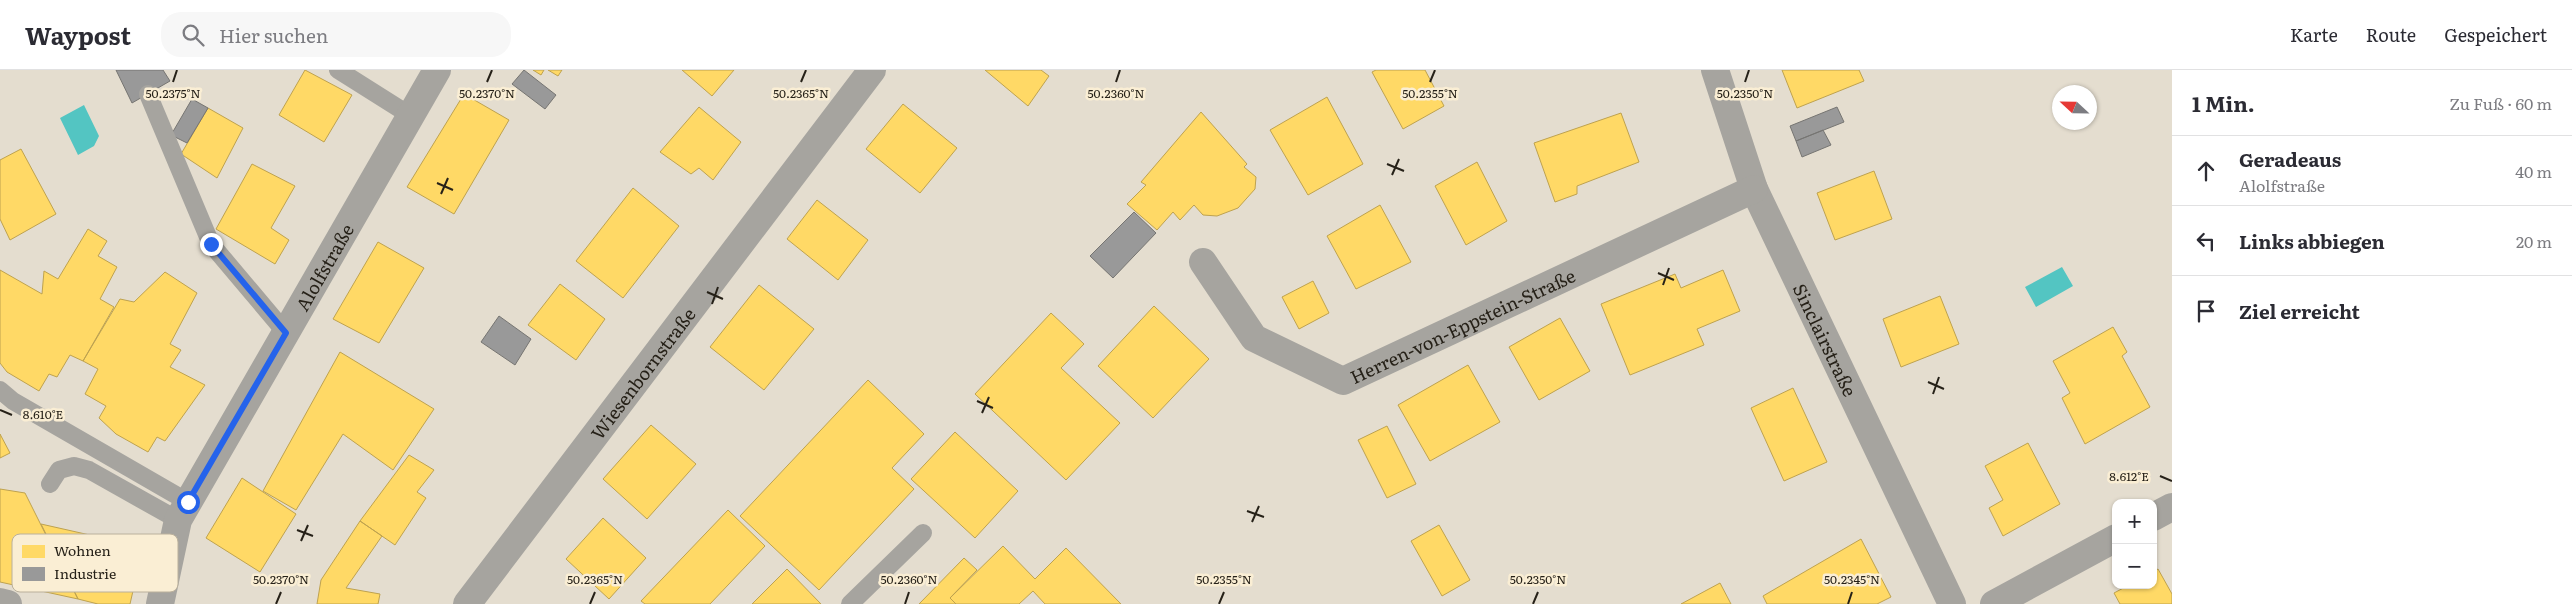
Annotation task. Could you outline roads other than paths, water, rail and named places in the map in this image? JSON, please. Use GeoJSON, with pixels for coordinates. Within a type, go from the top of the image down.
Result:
{"type":"FeatureCollection","features":[{"type":"Feature","properties":{"kind":"street","name":"Alolfstraße"},"geometry":{"type":"LineString","coordinates":[[177,534],[183,511],[437,70]]}},
{"type":"Feature","properties":{"kind":"street","name":"Wiesenbornstraße"},"geometry":{"type":"LineString","coordinates":[[467,604],[872,70]]}},
{"type":"Feature","properties":{"kind":"street","name":"Sinclairstraße"},"geometry":{"type":"LineString","coordinates":[[1715,70],[1754,189],[1952,604]]}},
{"type":"Feature","properties":{"kind":"street","name":"Herren-von-Eppstein-Straße"},"geometry":{"type":"LineString","coordinates":[[1203,262],[1254,338],[1343,381],[1754,189]]}},
{"type":"Feature","properties":{"kind":"street"},"geometry":{"type":"LineString","coordinates":[[2157,515],[2172,507]]}},
{"type":"Feature","properties":{"kind":"street"},"geometry":{"type":"LineString","coordinates":[[1994,604],[2112,540]]}},
{"type":"Feature","properties":{"kind":"street"},"geometry":{"type":"LineString","coordinates":[[0,602],[8,604]]}},
{"type":"Feature","properties":{"kind":"lane"},"geometry":{"type":"LineString","coordinates":[[338,70],[411,116]]}},
{"type":"Feature","properties":{"kind":"lane"},"geometry":{"type":"LineString","coordinates":[[148,94],[211,244],[286,333]]}},
{"type":"Feature","properties":{"kind":"lane"},"geometry":{"type":"LineString","coordinates":[[0,390],[183,511]]}},
{"type":"Feature","properties":{"kind":"lane"},"geometry":{"type":"LineString","coordinates":[[50,484],[59,470],[74,466],[89,470],[183,511]]}},
{"type":"Feature","properties":{"kind":"lane"},"geometry":{"type":"LineString","coordinates":[[850,604],[923,533]]}},
{"type":"Feature","properties":{"kind":"water"},"geometry":{"type":"Polygon","coordinates":[[[84,105],[99,136],[94,146],[78,155],[60,118],[84,105]]]}},
{"type":"Feature","properties":{"kind":"water"},"geometry":{"type":"Polygon","coordinates":[[[2062,267],[2073,286],[2036,307],[2025,287],[2062,267]]]}}]}
